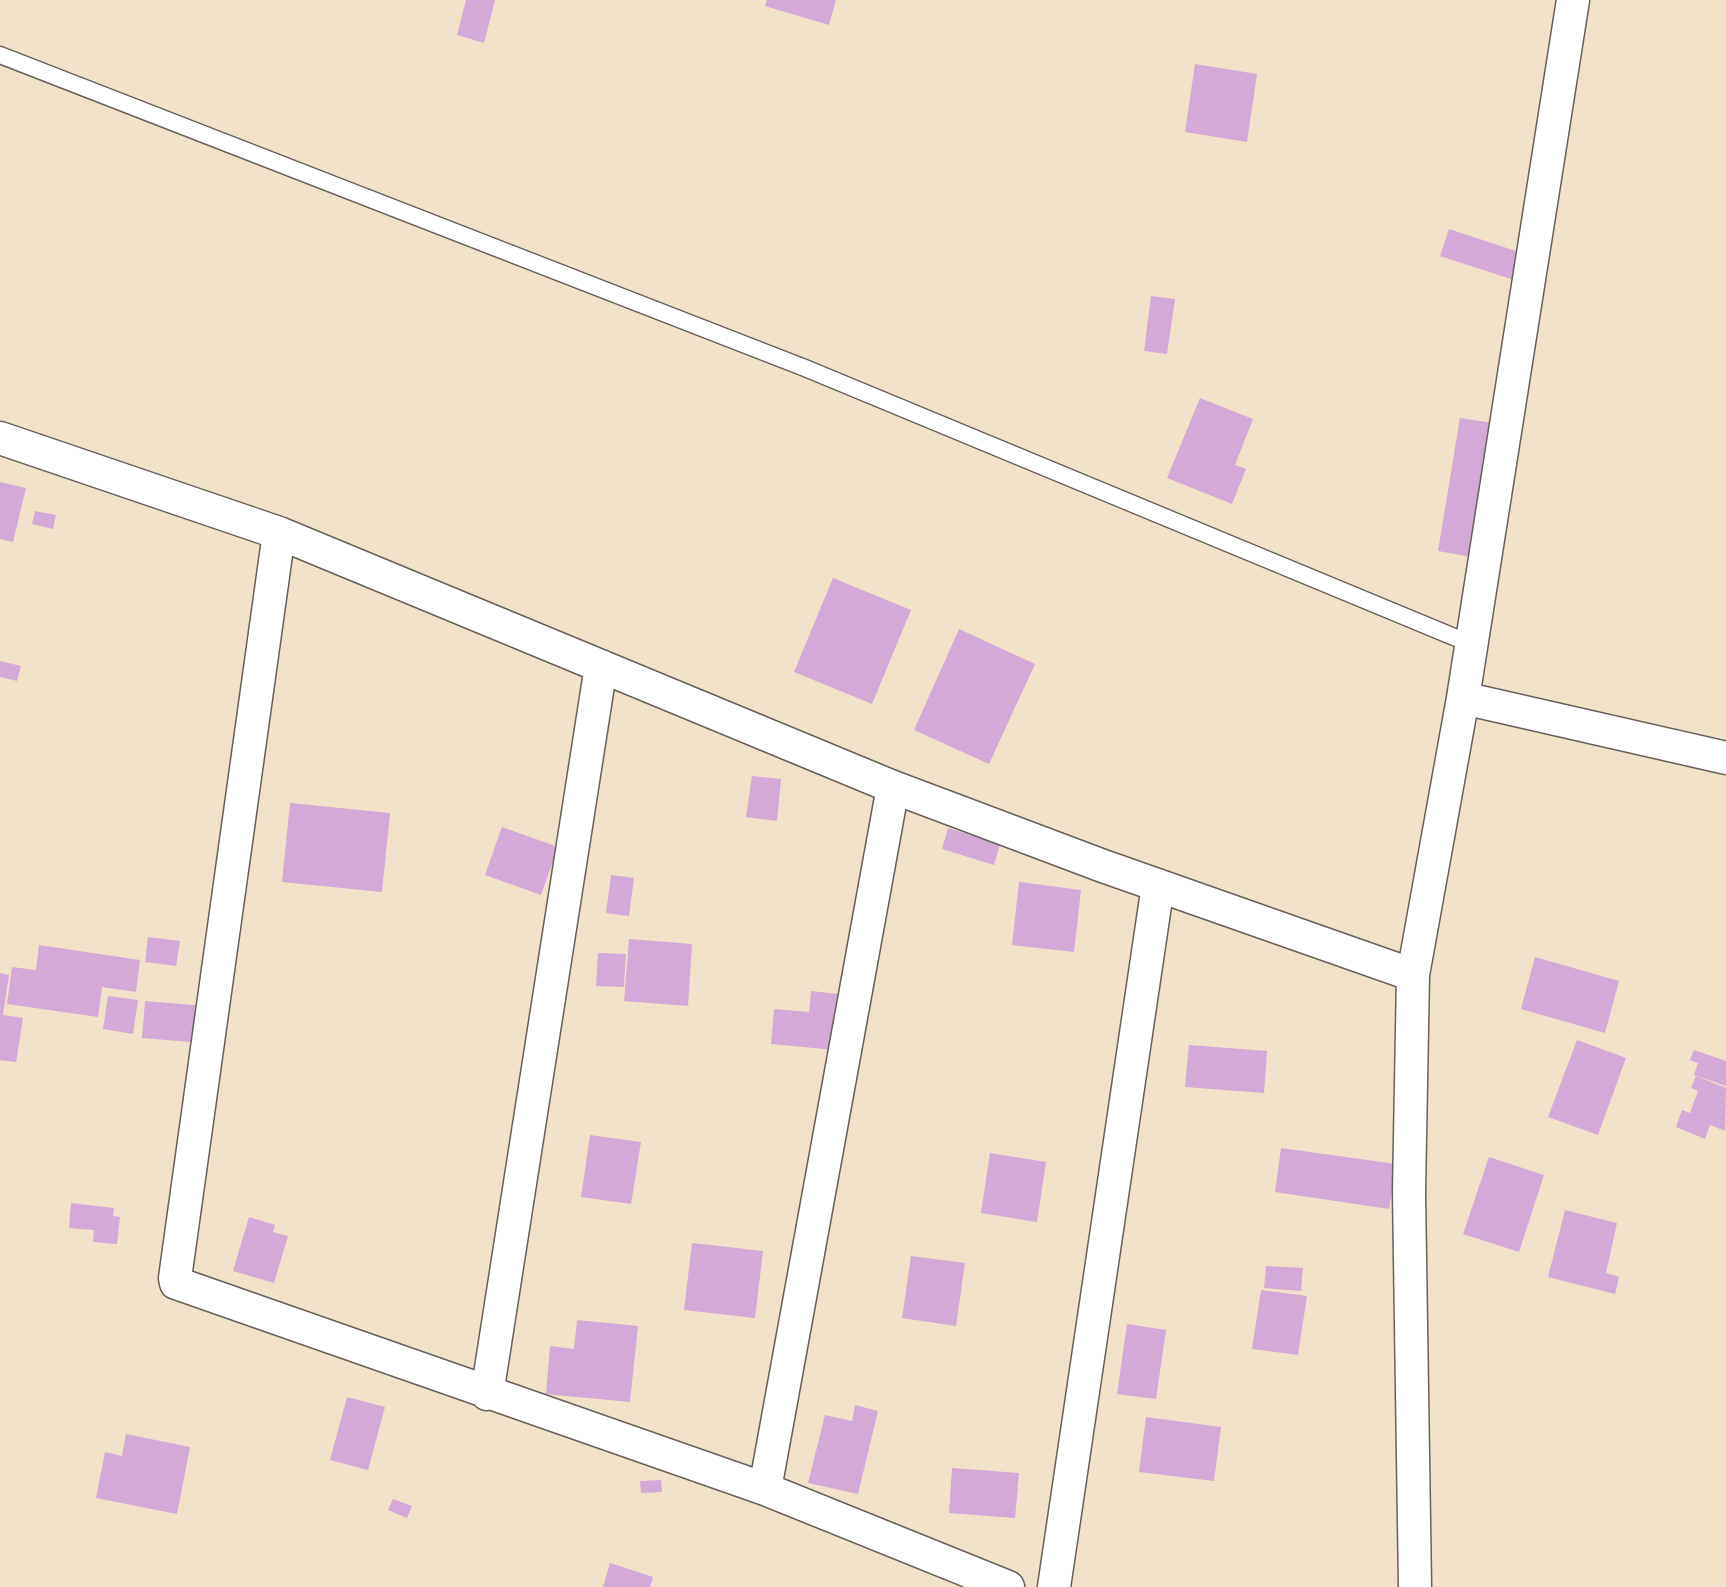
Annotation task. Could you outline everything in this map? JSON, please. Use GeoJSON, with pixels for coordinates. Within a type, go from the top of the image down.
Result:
{"type":"FeatureCollection","features":[{"type":"Feature","properties":{"kind":"street"},"geometry":{"type":"LineString","coordinates":[[1415,1587],[1409,1192],[1413,975],[1463,698],[1573,0]]}},
{"type":"Feature","properties":{"kind":"street"},"geometry":{"type":"LineString","coordinates":[[0,438],[279,533],[893,787],[1413,975]]}},
{"type":"Feature","properties":{"kind":"street"},"geometry":{"type":"LineString","coordinates":[[279,533],[174,1280],[177,1284],[487,1394],[765,1489],[1008,1587]]}},
{"type":"Feature","properties":{"kind":"street"},"geometry":{"type":"LineString","coordinates":[[487,1394],[601,666]]}},
{"type":"Feature","properties":{"kind":"street"},"geometry":{"type":"LineString","coordinates":[[1463,698],[1726,758]]}},
{"type":"Feature","properties":{"kind":"street"},"geometry":{"type":"LineString","coordinates":[[765,1489],[893,787]]}},
{"type":"Feature","properties":{"kind":"street"},"geometry":{"type":"LineString","coordinates":[[1054,1587],[1158,885]]}},
{"type":"Feature","properties":{"kind":"lane"},"geometry":{"type":"LineString","coordinates":[[0,55],[805,368],[1471,644]]}},
{"type":"Feature","properties":{"kind":"building"},"geometry":{"type":"Polygon","coordinates":[[[466,0],[495,0],[484,43],[457,35],[466,0]]]}},
{"type":"Feature","properties":{"kind":"building"},"geometry":{"type":"Polygon","coordinates":[[[767,0],[836,0],[829,25],[765,6],[767,0]]]}},
{"type":"Feature","properties":{"kind":"building"},"geometry":{"type":"Polygon","coordinates":[[[1195,64],[1257,74],[1247,142],[1185,132],[1195,64]]]}},
{"type":"Feature","properties":{"kind":"building"},"geometry":{"type":"Polygon","coordinates":[[[1449,229],[1525,254],[1517,281],[1440,256],[1449,229]]]}},
{"type":"Feature","properties":{"kind":"building"},"geometry":{"type":"Polygon","coordinates":[[[1151,296],[1175,299],[1167,354],[1144,351],[1151,296]]]}},
{"type":"Feature","properties":{"kind":"building"},"geometry":{"type":"Polygon","coordinates":[[[1200,398],[1253,419],[1235,465],[1246,469],[1232,504],[1167,478],[1200,398]]]}},
{"type":"Feature","properties":{"kind":"building"},"geometry":{"type":"Polygon","coordinates":[[[1460,418],[1499,424],[1478,558],[1438,551],[1460,418]]]}},
{"type":"Feature","properties":{"kind":"building"},"geometry":{"type":"Polygon","coordinates":[[[0,482],[26,488],[13,542],[0,539],[0,482]]]}},
{"type":"Feature","properties":{"kind":"building"},"geometry":{"type":"Polygon","coordinates":[[[35,511],[56,515],[53,529],[32,524],[35,511]]]}},
{"type":"Feature","properties":{"kind":"building"},"geometry":{"type":"Polygon","coordinates":[[[833,578],[911,610],[872,704],[794,672],[833,578]]]}},
{"type":"Feature","properties":{"kind":"building"},"geometry":{"type":"Polygon","coordinates":[[[959,629],[1035,664],[989,764],[914,730],[959,629]]]}},
{"type":"Feature","properties":{"kind":"building"},"geometry":{"type":"Polygon","coordinates":[[[0,661],[21,666],[17,681],[0,677],[0,661]]]}},
{"type":"Feature","properties":{"kind":"building"},"geometry":{"type":"Polygon","coordinates":[[[752,776],[781,779],[777,821],[746,817],[752,776]]]}},
{"type":"Feature","properties":{"kind":"building"},"geometry":{"type":"Polygon","coordinates":[[[290,803],[390,813],[382,892],[282,882],[290,803]]]}},
{"type":"Feature","properties":{"kind":"building"},"geometry":{"type":"Polygon","coordinates":[[[502,827],[558,847],[541,895],[485,875],[502,827]]]}},
{"type":"Feature","properties":{"kind":"building"},"geometry":{"type":"Polygon","coordinates":[[[948,828],[1000,844],[994,865],[942,849],[948,828]]]}},
{"type":"Feature","properties":{"kind":"building"},"geometry":{"type":"Polygon","coordinates":[[[611,875],[634,878],[629,916],[606,913],[611,875]]]}},
{"type":"Feature","properties":{"kind":"building"},"geometry":{"type":"Polygon","coordinates":[[[1019,882],[1081,890],[1074,952],[1012,945],[1019,882]]]}},
{"type":"Feature","properties":{"kind":"building"},"geometry":{"type":"Polygon","coordinates":[[[148,937],[180,941],[176,966],[145,962],[148,937]]]}},
{"type":"Feature","properties":{"kind":"building"},"geometry":{"type":"Polygon","coordinates":[[[629,939],[692,944],[688,1006],[624,1001],[629,939]]]}},
{"type":"Feature","properties":{"kind":"building"},"geometry":{"type":"Polygon","coordinates":[[[39,945],[140,960],[136,992],[102,987],[98,1017],[7,1004],[12,967],[36,970],[39,945]]]}},
{"type":"Feature","properties":{"kind":"building"},"geometry":{"type":"Polygon","coordinates":[[[598,953],[626,954],[624,987],[596,986],[598,953]]]}},
{"type":"Feature","properties":{"kind":"building"},"geometry":{"type":"Polygon","coordinates":[[[1535,957],[1619,981],[1605,1033],[1521,1009],[1535,957]]]}},
{"type":"Feature","properties":{"kind":"building"},"geometry":{"type":"Polygon","coordinates":[[[0,973],[9,975],[3,1015],[23,1018],[16,1062],[0,1060],[0,973]]]}},
{"type":"Feature","properties":{"kind":"building"},"geometry":{"type":"Polygon","coordinates":[[[811,991],[839,994],[835,1050],[771,1044],[774,1009],[809,1012],[811,991]]]}},
{"type":"Feature","properties":{"kind":"building"},"geometry":{"type":"Polygon","coordinates":[[[108,996],[138,1000],[133,1034],[103,1029],[108,996]]]}},
{"type":"Feature","properties":{"kind":"building"},"geometry":{"type":"Polygon","coordinates":[[[145,1001],[206,1006],[202,1043],[142,1038],[145,1001]]]}},
{"type":"Feature","properties":{"kind":"building"},"geometry":{"type":"Polygon","coordinates":[[[1577,1040],[1626,1058],[1598,1135],[1548,1117],[1577,1040]]]}},
{"type":"Feature","properties":{"kind":"building"},"geometry":{"type":"Polygon","coordinates":[[[1189,1045],[1267,1051],[1264,1093],[1185,1087],[1189,1045]]]}},
{"type":"Feature","properties":{"kind":"building"},"geometry":{"type":"Polygon","coordinates":[[[1694,1050],[1726,1061],[1726,1086],[1694,1075],[1698,1063],[1690,1060],[1694,1050]]]}},
{"type":"Feature","properties":{"kind":"building"},"geometry":{"type":"Polygon","coordinates":[[[1696,1076],[1726,1088],[1725,1131],[1710,1125],[1705,1139],[1676,1127],[1682,1110],[1690,1113],[1698,1091],[1691,1088],[1696,1076]]]}},
{"type":"Feature","properties":{"kind":"building"},"geometry":{"type":"Polygon","coordinates":[[[590,1135],[641,1142],[631,1204],[581,1197],[590,1135]]]}},
{"type":"Feature","properties":{"kind":"building"},"geometry":{"type":"Polygon","coordinates":[[[1281,1148],[1396,1164],[1389,1209],[1275,1192],[1281,1148]]]}},
{"type":"Feature","properties":{"kind":"building"},"geometry":{"type":"Polygon","coordinates":[[[990,1153],[1046,1162],[1037,1222],[981,1213],[990,1153]]]}},
{"type":"Feature","properties":{"kind":"building"},"geometry":{"type":"Polygon","coordinates":[[[1489,1157],[1544,1175],[1519,1252],[1463,1234],[1489,1157]]]}},
{"type":"Feature","properties":{"kind":"building"},"geometry":{"type":"Polygon","coordinates":[[[71,1203],[114,1208],[113,1216],[120,1217],[117,1244],[93,1242],[94,1230],[69,1228],[71,1203]]]}},
{"type":"Feature","properties":{"kind":"building"},"geometry":{"type":"Polygon","coordinates":[[[1565,1210],[1617,1223],[1606,1273],[1619,1277],[1615,1294],[1548,1277],[1565,1210]]]}},
{"type":"Feature","properties":{"kind":"building"},"geometry":{"type":"Polygon","coordinates":[[[249,1217],[275,1225],[273,1232],[288,1236],[274,1283],[233,1271],[249,1217]]]}},
{"type":"Feature","properties":{"kind":"building"},"geometry":{"type":"Polygon","coordinates":[[[692,1243],[763,1251],[755,1318],[684,1310],[692,1243]]]}},
{"type":"Feature","properties":{"kind":"building"},"geometry":{"type":"Polygon","coordinates":[[[911,1256],[965,1263],[956,1326],[902,1318],[911,1256]]]}},
{"type":"Feature","properties":{"kind":"building"},"geometry":{"type":"Polygon","coordinates":[[[1266,1266],[1303,1268],[1301,1291],[1264,1288],[1266,1266]]]}},
{"type":"Feature","properties":{"kind":"building"},"geometry":{"type":"Polygon","coordinates":[[[1261,1290],[1307,1296],[1298,1355],[1252,1349],[1261,1290]]]}},
{"type":"Feature","properties":{"kind":"building"},"geometry":{"type":"Polygon","coordinates":[[[577,1320],[638,1326],[630,1402],[546,1394],[550,1346],[574,1349],[577,1320]]]}},
{"type":"Feature","properties":{"kind":"building"},"geometry":{"type":"Polygon","coordinates":[[[1127,1324],[1166,1330],[1156,1399],[1117,1394],[1127,1324]]]}},
{"type":"Feature","properties":{"kind":"building"},"geometry":{"type":"Polygon","coordinates":[[[347,1397],[385,1407],[368,1470],[330,1460],[347,1397]]]}},
{"type":"Feature","properties":{"kind":"building"},"geometry":{"type":"Polygon","coordinates":[[[855,1405],[878,1411],[858,1494],[808,1483],[825,1415],[852,1421],[855,1405]]]}},
{"type":"Feature","properties":{"kind":"building"},"geometry":{"type":"Polygon","coordinates":[[[1146,1417],[1221,1427],[1214,1481],[1139,1472],[1146,1417]]]}},
{"type":"Feature","properties":{"kind":"building"},"geometry":{"type":"Polygon","coordinates":[[[126,1434],[190,1447],[177,1514],[96,1498],[105,1452],[122,1456],[126,1434]]]}},
{"type":"Feature","properties":{"kind":"building"},"geometry":{"type":"Polygon","coordinates":[[[952,1468],[1019,1473],[1015,1518],[949,1513],[952,1468]]]}},
{"type":"Feature","properties":{"kind":"building"},"geometry":{"type":"Polygon","coordinates":[[[661,1480],[662,1492],[641,1493],[640,1481],[661,1480]]]}},
{"type":"Feature","properties":{"kind":"building"},"geometry":{"type":"Polygon","coordinates":[[[393,1499],[412,1506],[407,1518],[388,1510],[393,1499]]]}},
{"type":"Feature","properties":{"kind":"building"},"geometry":{"type":"Polygon","coordinates":[[[610,1563],[653,1577],[650,1587],[603,1587],[610,1563]]]}}]}
